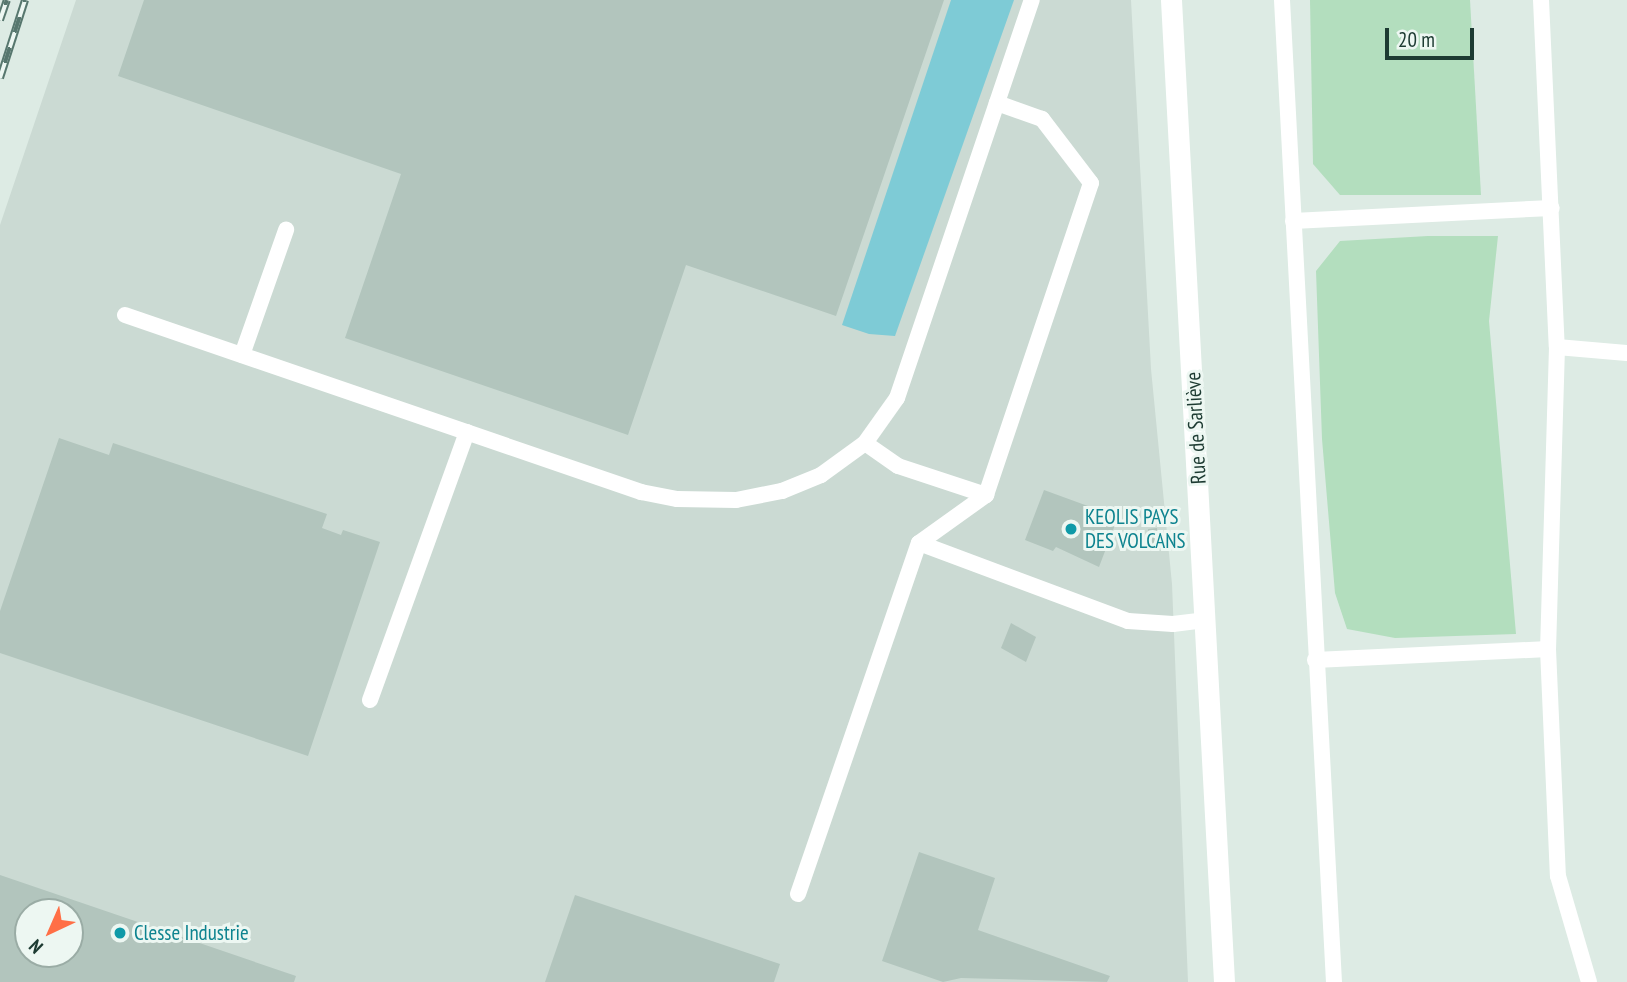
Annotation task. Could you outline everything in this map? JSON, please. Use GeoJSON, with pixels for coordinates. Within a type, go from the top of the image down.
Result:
{"type":"FeatureCollection","features":[{"type":"Feature","properties":{"kind":"street","name":"Rue de Sarliève"},"geometry":{"type":"LineString","coordinates":[[1171,0],[1207,620],[1224,982]]}},
{"type":"Feature","properties":{"kind":"lane"},"geometry":{"type":"LineString","coordinates":[[125,315],[641,492],[677,499],[736,500],[782,491],[821,475],[865,443],[897,398],[1032,0]]}},
{"type":"Feature","properties":{"kind":"lane"},"geometry":{"type":"LineString","coordinates":[[1282,0],[1311,507],[1315,660],[1334,982]]}},
{"type":"Feature","properties":{"kind":"lane"},"geometry":{"type":"LineString","coordinates":[[1541,0],[1557,347],[1548,649],[1558,876],[1589,982]]}},
{"type":"Feature","properties":{"kind":"lane"},"geometry":{"type":"LineString","coordinates":[[798,894],[919,543],[986,495],[1091,183],[1042,119],[998,103]]}},
{"type":"Feature","properties":{"kind":"lane"},"geometry":{"type":"LineString","coordinates":[[1293,221],[1552,208]]}},
{"type":"Feature","properties":{"kind":"lane"},"geometry":{"type":"LineString","coordinates":[[242,355],[286,230]]}},
{"type":"Feature","properties":{"kind":"lane"},"geometry":{"type":"LineString","coordinates":[[1557,347],[1627,352]]}},
{"type":"Feature","properties":{"kind":"lane"},"geometry":{"type":"LineString","coordinates":[[370,700],[467,432]]}},
{"type":"Feature","properties":{"kind":"lane"},"geometry":{"type":"LineString","coordinates":[[865,443],[898,466],[986,495]]}},
{"type":"Feature","properties":{"kind":"lane"},"geometry":{"type":"LineString","coordinates":[[919,543],[1128,621],[1173,624],[1207,620]]}},
{"type":"Feature","properties":{"kind":"lane"},"geometry":{"type":"LineString","coordinates":[[1315,660],[1548,649]]}},
{"type":"Feature","properties":{"kind":"shaded area"},"geometry":{"type":"Polygon","coordinates":[[[76,0],[1131,0],[1151,369],[1172,584],[1188,982],[0,982],[0,225],[76,0]]]}},
{"type":"Feature","properties":{"kind":"green space"},"geometry":{"type":"Polygon","coordinates":[[[1310,0],[1470,0],[1481,195],[1340,195],[1313,164],[1310,0]]]}},
{"type":"Feature","properties":{"kind":"green space"},"geometry":{"type":"Polygon","coordinates":[[[1428,236],[1498,236],[1489,321],[1516,634],[1395,638],[1347,629],[1335,593],[1322,439],[1316,271],[1340,241],[1428,236]]]}},
{"type":"Feature","properties":{"kind":"water"},"geometry":{"type":"Polygon","coordinates":[[[951,0],[1014,0],[895,336],[869,334],[842,325],[951,0]]]}},
{"type":"Feature","properties":{"kind":"building"},"geometry":{"type":"Polygon","coordinates":[[[144,0],[944,0],[836,316],[686,265],[628,435],[345,338],[401,174],[118,76],[144,0]]]}},
{"type":"Feature","properties":{"kind":"building"},"geometry":{"type":"Polygon","coordinates":[[[59,438],[109,455],[113,443],[327,514],[322,528],[341,535],[343,530],[380,542],[308,756],[0,653],[0,611],[59,438]]]}},
{"type":"Feature","properties":{"kind":"building","name":"KEOLIS PAYS DES VOLCANS"},"geometry":{"type":"Polygon","coordinates":[[[1044,490],[1118,517],[1099,567],[1056,547],[1053,551],[1025,540],[1044,490]]]}},
{"type":"Feature","properties":{"kind":"building"},"geometry":{"type":"Polygon","coordinates":[[[1157,528],[1158,545],[1149,546],[1148,529],[1157,528]]]}},
{"type":"Feature","properties":{"kind":"building"},"geometry":{"type":"Polygon","coordinates":[[[1011,623],[1036,637],[1026,662],[1001,648],[1011,623]]]}},
{"type":"Feature","properties":{"kind":"building"},"geometry":{"type":"Polygon","coordinates":[[[919,852],[995,878],[978,930],[1110,976],[1107,982],[961,978],[943,982],[882,961],[919,852]]]}},
{"type":"Feature","properties":{"kind":"building","name":"Clesse Industrie"},"geometry":{"type":"Polygon","coordinates":[[[0,875],[67,898],[14,898],[14,968],[84,968],[84,904],[296,976],[294,982],[0,982],[0,875]]]}},
{"type":"Feature","properties":{"kind":"building"},"geometry":{"type":"Polygon","coordinates":[[[575,895],[780,964],[774,982],[545,982],[575,895]]]}},
{"type":"Feature","properties":{"kind":"railway"},"geometry":{"type":"LineString","coordinates":[[0,20],[7,0]]}},
{"type":"Feature","properties":{"kind":"railway"},"geometry":{"type":"LineString","coordinates":[[0,78],[25,0]]}},
{"type":"Feature","properties":{"kind":"place","name":"KEOLIS PAYS DES VOLCANS"},"geometry":{"type":"Point","coordinates":[1071,529]}},
{"type":"Feature","properties":{"kind":"place","name":"Clesse Industrie"},"geometry":{"type":"Point","coordinates":[120,933]}}]}
